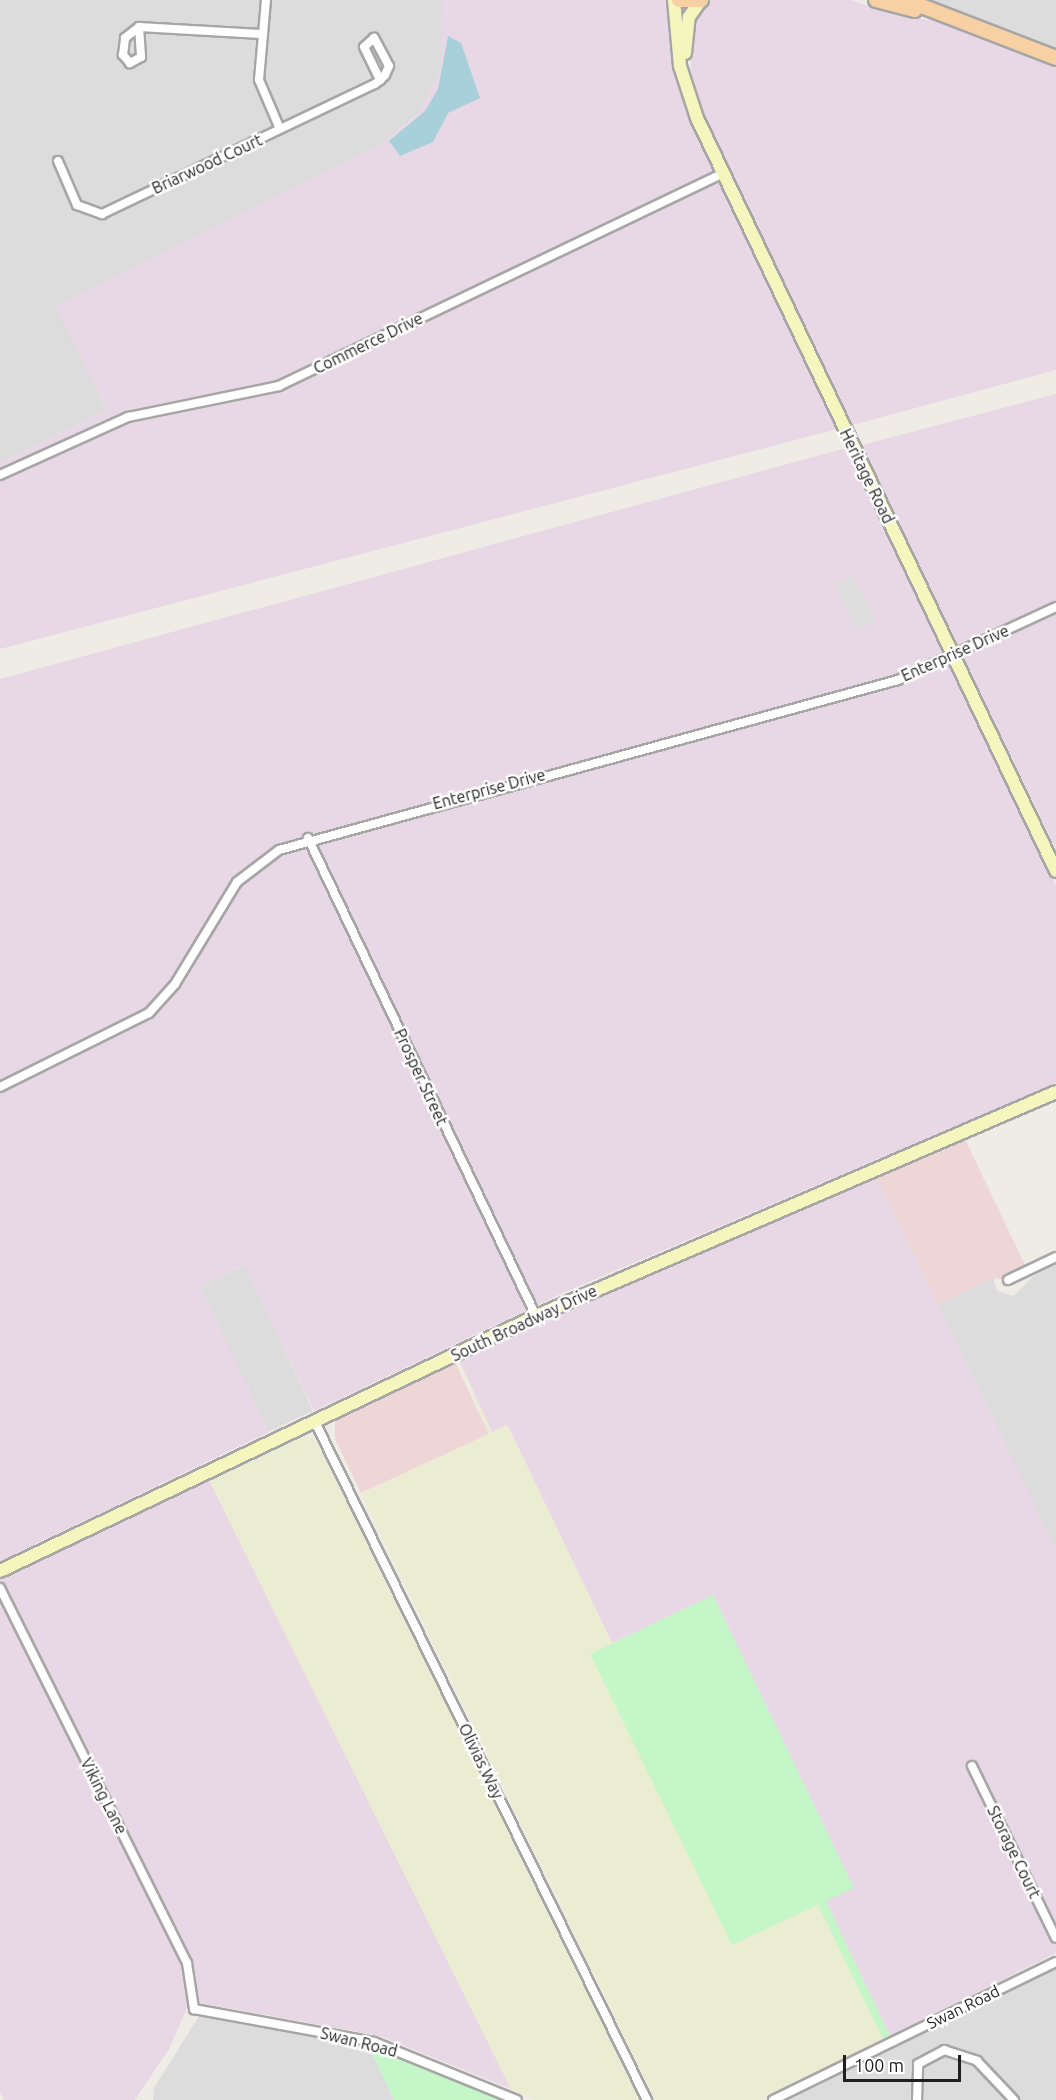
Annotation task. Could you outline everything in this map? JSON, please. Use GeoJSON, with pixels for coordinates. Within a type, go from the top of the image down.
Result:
{"type":"FeatureCollection","features":[{"type":"Feature","properties":{"kind":"main road"},"geometry":{"type":"LineString","coordinates":[[677,0],[701,0]]}},
{"type":"Feature","properties":{"kind":"main road","name":"Heritage Road"},"geometry":{"type":"LineString","coordinates":[[677,0],[684,78],[722,174],[1056,871]]}},
{"type":"Feature","properties":{"kind":"main road","name":"Heritage Road"},"geometry":{"type":"LineString","coordinates":[[684,78],[686,31],[701,0]]}},
{"type":"Feature","properties":{"kind":"main road"},"geometry":{"type":"LineString","coordinates":[[876,0],[938,14]]}},
{"type":"Feature","properties":{"kind":"main road"},"geometry":{"type":"LineString","coordinates":[[906,0],[1056,58]]}},
{"type":"Feature","properties":{"kind":"main road","name":"South Broadway Drive"},"geometry":{"type":"LineString","coordinates":[[0,1572],[536,1316],[1056,1092]]}},
{"type":"Feature","properties":{"kind":"street"},"geometry":{"type":"LineString","coordinates":[[266,0],[261,34],[259,80],[280,129]]}},
{"type":"Feature","properties":{"kind":"street"},"geometry":{"type":"LineString","coordinates":[[139,27],[261,34]]}},
{"type":"Feature","properties":{"kind":"street","name":"Briarwood Court"},"geometry":{"type":"LineString","coordinates":[[58,161],[77,205],[98,214],[380,80]]}},
{"type":"Feature","properties":{"kind":"street","name":"Commerce Drive"},"geometry":{"type":"LineString","coordinates":[[0,475],[128,417],[286,383],[722,174]]}},
{"type":"Feature","properties":{"kind":"street","name":"Enterprise Drive"},"geometry":{"type":"LineString","coordinates":[[0,1087],[149,1013],[175,984],[237,882],[264,859],[308,838],[871,688],[953,656],[1056,607]]}},
{"type":"Feature","properties":{"kind":"street","name":"Prosper Street"},"geometry":{"type":"LineString","coordinates":[[308,838],[536,1316]]}},
{"type":"Feature","properties":{"kind":"street"},"geometry":{"type":"LineString","coordinates":[[1008,1280],[1056,1257]]}},
{"type":"Feature","properties":{"kind":"street","name":"Olivias Way"},"geometry":{"type":"LineString","coordinates":[[315,1422],[647,2100]]}},
{"type":"Feature","properties":{"kind":"street","name":"Viking Lane"},"geometry":{"type":"LineString","coordinates":[[0,1588],[187,1963],[194,2009]]}},
{"type":"Feature","properties":{"kind":"street","name":"Storage Court"},"geometry":{"type":"LineString","coordinates":[[972,1766],[1056,1938]]}},
{"type":"Feature","properties":{"kind":"street","name":"Swan Road"},"geometry":{"type":"LineString","coordinates":[[777,2099],[1056,1962]]}},
{"type":"Feature","properties":{"kind":"street","name":"Swan Road"},"geometry":{"type":"LineString","coordinates":[[194,2009],[374,2042],[517,2100]]}},
{"type":"Feature","properties":{"kind":"street"},"geometry":{"type":"LineString","coordinates":[[917,2100],[918,2064],[944,2050],[982,2065],[1014,2100]]}},
{"type":"Feature","properties":{"kind":"shaded area"},"geometry":{"type":"Polygon","coordinates":[[[0,0],[442,0],[442,31],[441,70],[418,114],[385,142],[56,306],[106,410],[0,463],[0,0]]]}},
{"type":"Feature","properties":{"kind":"shaded area"},"geometry":{"type":"Polygon","coordinates":[[[442,0],[669,0],[677,82],[692,126],[837,429],[0,649],[0,463],[106,410],[55,306],[385,142],[418,114],[441,70],[442,0]]]}},
{"type":"Feature","properties":{"kind":"shaded area"},"geometry":{"type":"Polygon","coordinates":[[[709,0],[850,0],[900,16],[968,25],[1056,58],[1056,370],[853,425],[703,112],[691,71],[690,25],[709,0]]]}},
{"type":"Feature","properties":{"kind":"shaded area"},"geometry":{"type":"Polygon","coordinates":[[[921,0],[1056,0],[1056,53],[921,0]]]}},
{"type":"Feature","properties":{"kind":"shaded area"},"geometry":{"type":"Polygon","coordinates":[[[1056,394],[1056,849],[862,445],[1056,394]]]}},
{"type":"Feature","properties":{"kind":"shaded area"},"geometry":{"type":"Polygon","coordinates":[[[846,448],[1056,886],[1056,1083],[563,1293],[314,1411],[244,1265],[200,1286],[269,1432],[0,1561],[0,679],[846,448]]]}},
{"type":"Feature","properties":{"kind":"shaded area"},"geometry":{"type":"Polygon","coordinates":[[[853,575],[876,620],[857,630],[834,585],[853,575]]]}},
{"type":"Feature","properties":{"kind":"shaded area"},"geometry":{"type":"Polygon","coordinates":[[[962,1133],[1028,1271],[1008,1280],[992,1278],[930,1308],[865,1174],[962,1133]]]}},
{"type":"Feature","properties":{"kind":"shaded area"},"geometry":{"type":"Polygon","coordinates":[[[876,1176],[1056,1549],[1056,1953],[890,2036],[825,1901],[853,1888],[713,1596],[612,1643],[508,1426],[492,1433],[459,1360],[876,1176]]]}},
{"type":"Feature","properties":{"kind":"shaded area"},"geometry":{"type":"Polygon","coordinates":[[[1056,1264],[1056,1549],[936,1302],[993,1276],[997,1291],[1014,1296],[1032,1277],[1056,1264]]]}},
{"type":"Feature","properties":{"kind":"shaded area"},"geometry":{"type":"Polygon","coordinates":[[[245,1265],[313,1411],[268,1432],[200,1286],[245,1265]]]}},
{"type":"Feature","properties":{"kind":"shaded area"},"geometry":{"type":"Polygon","coordinates":[[[455,1362],[489,1434],[361,1493],[335,1439],[335,1419],[455,1362]]]}},
{"type":"Feature","properties":{"kind":"shaded area"},"geometry":{"type":"Polygon","coordinates":[[[209,1480],[511,2089],[380,2036],[190,2001],[169,2049],[135,2100],[4,2100],[0,2091],[0,1578],[209,1480]]]}},
{"type":"Feature","properties":{"kind":"shaded area"},"geometry":{"type":"Polygon","coordinates":[[[1056,1968],[1056,2100],[789,2100],[949,2021],[1056,1968]]]}},
{"type":"Feature","properties":{"kind":"shaded area"},"geometry":{"type":"Polygon","coordinates":[[[199,2016],[369,2047],[394,2100],[153,2100],[154,2088],[199,2016]]]}},
{"type":"Feature","properties":{"kind":"green space"},"geometry":{"type":"Polygon","coordinates":[[[459,1360],[492,1432],[507,1425],[612,1643],[590,1654],[733,1945],[818,1905],[883,2039],[759,2100],[655,2100],[361,1494],[489,1434],[459,1360]]]}},
{"type":"Feature","properties":{"kind":"green space"},"geometry":{"type":"Polygon","coordinates":[[[310,1436],[327,1454],[641,2100],[536,2100],[511,2089],[209,1480],[287,1441],[310,1436]]]}},
{"type":"Feature","properties":{"kind":"green space"},"geometry":{"type":"Polygon","coordinates":[[[713,1595],[854,1888],[826,1901],[890,2036],[883,2039],[818,1905],[732,1945],[590,1654],[713,1595]]]}},
{"type":"Feature","properties":{"kind":"green space"},"geometry":{"type":"Polygon","coordinates":[[[369,2047],[408,2060],[504,2100],[394,2100],[369,2047]]]}},
{"type":"Feature","properties":{"kind":"water"},"geometry":{"type":"Polygon","coordinates":[[[448,36],[461,43],[480,98],[448,113],[433,142],[400,156],[389,141],[425,111],[438,89],[448,36]]]}}]}
